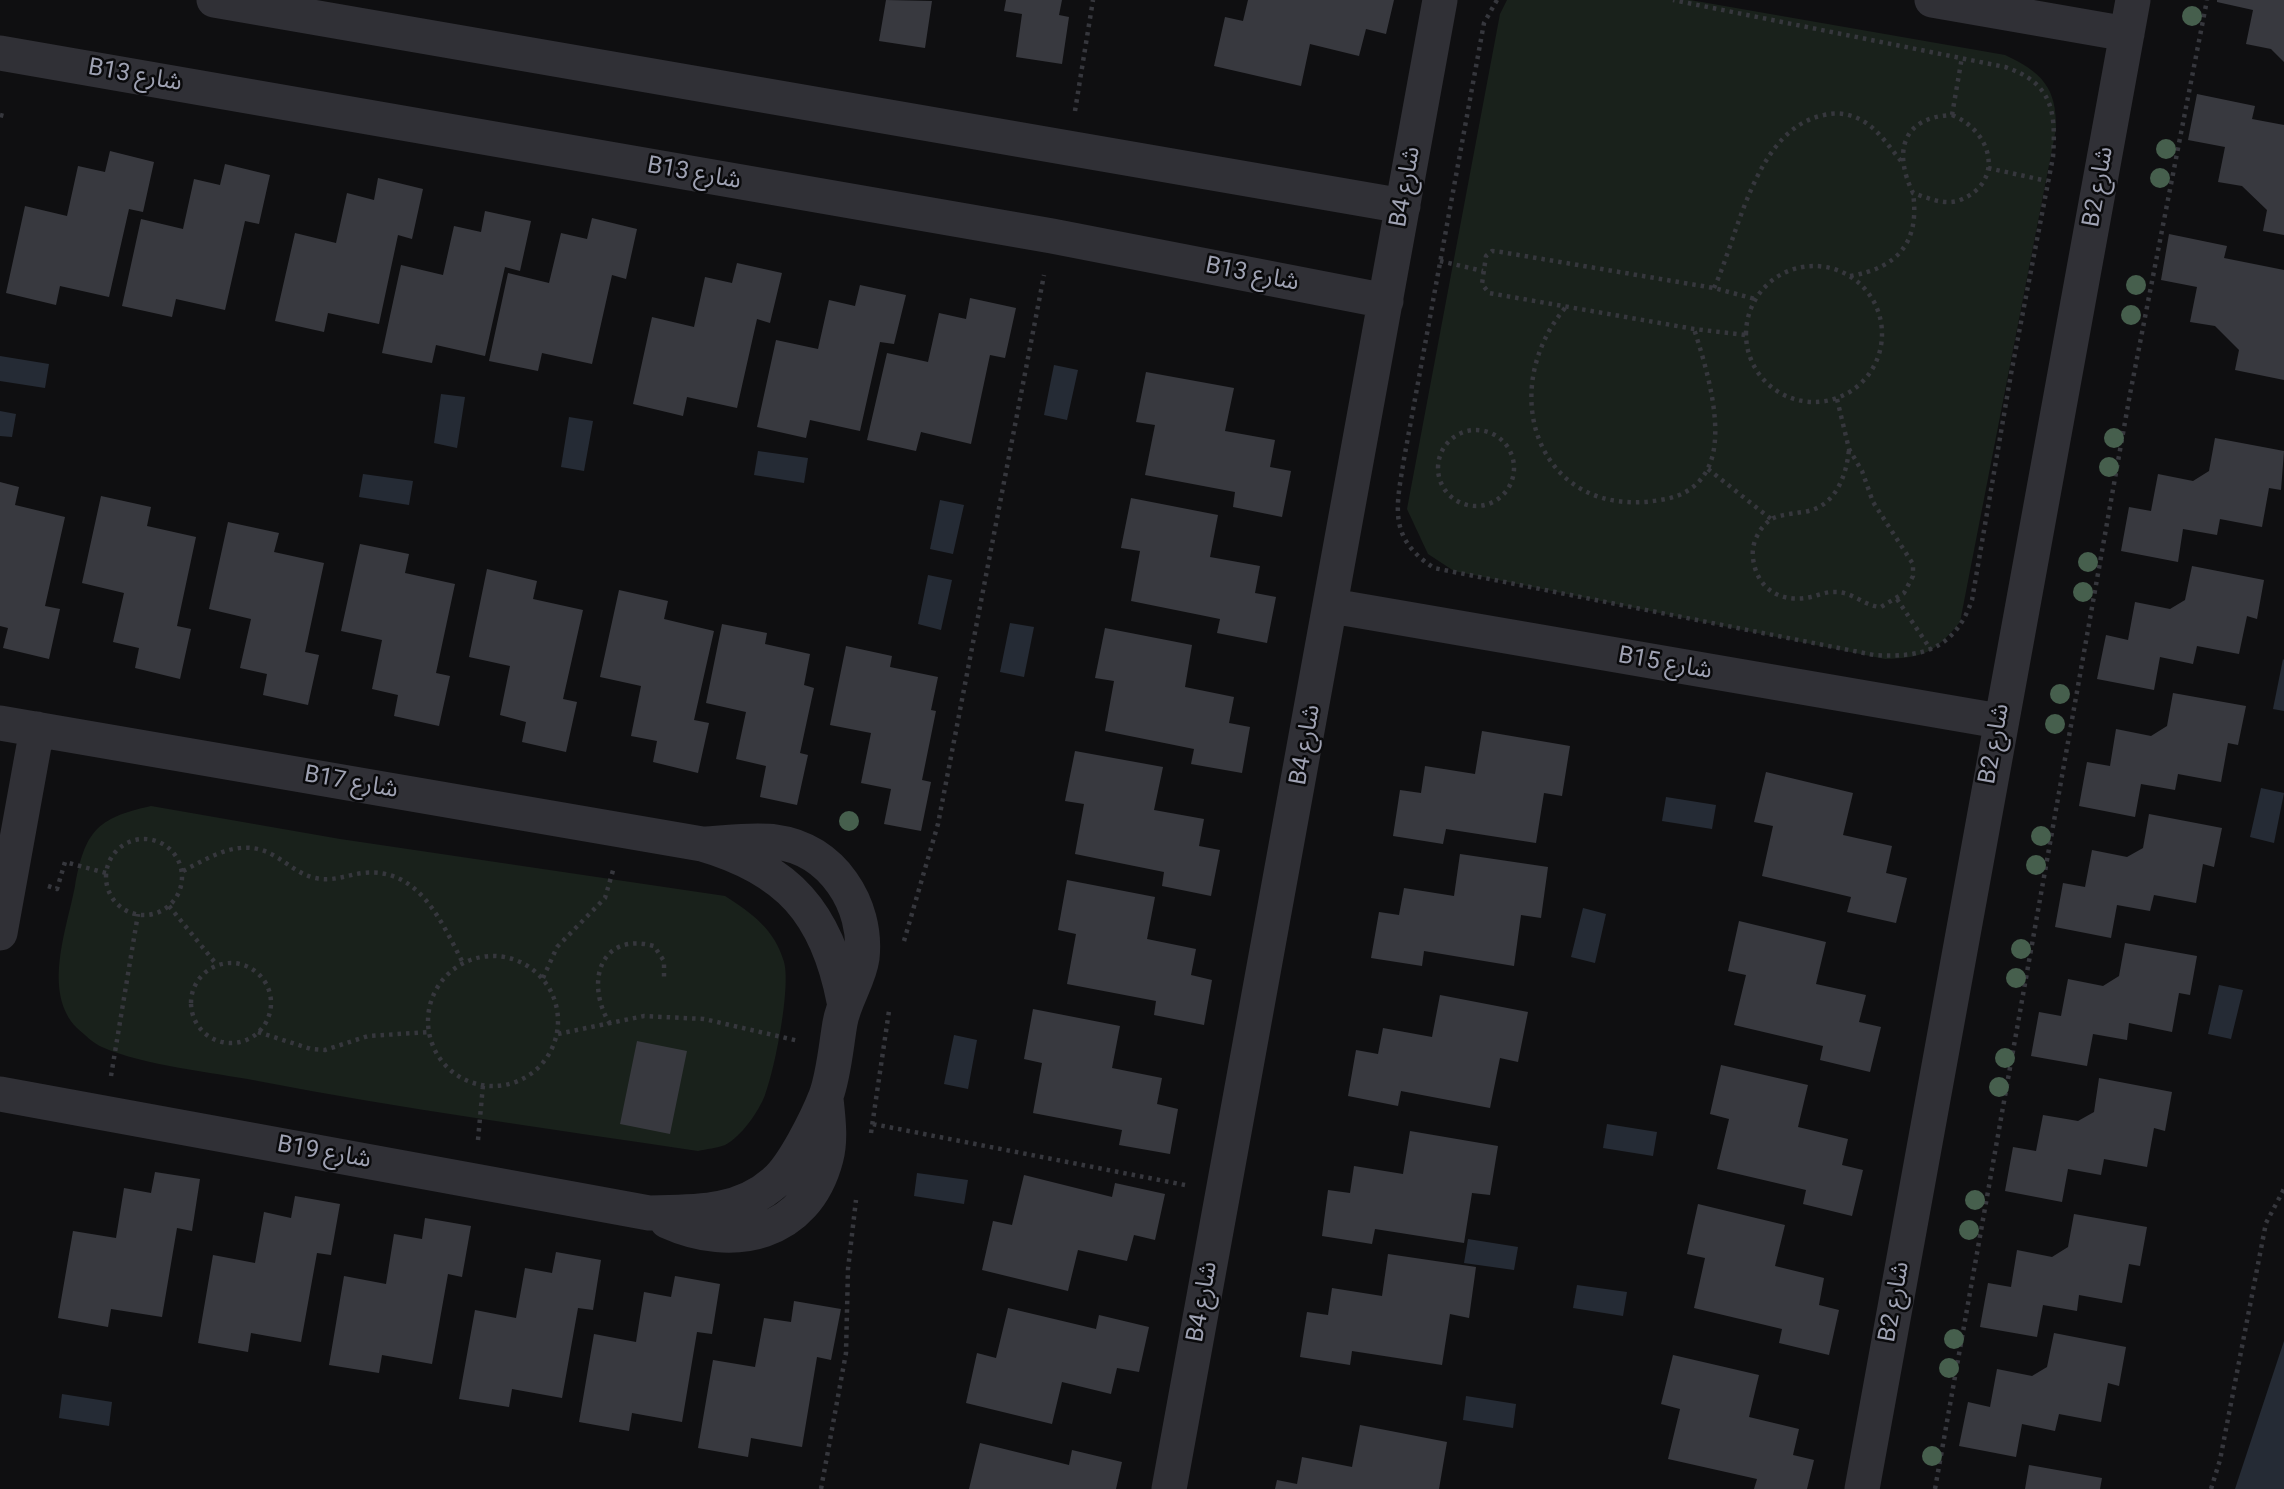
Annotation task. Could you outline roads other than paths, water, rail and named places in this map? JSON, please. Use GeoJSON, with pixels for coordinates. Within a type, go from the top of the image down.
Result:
{"type":"FeatureCollection","features":[{"type":"Feature","properties":{"kind":"street"},"geometry":{"type":"LineString","coordinates":[[214,0],[1403,206]]}},
{"type":"Feature","properties":{"kind":"street","name":"B4 شارع"},"geometry":{"type":"LineString","coordinates":[[1169,1489],[1332,606],[1440,0]]}},
{"type":"Feature","properties":{"kind":"street"},"geometry":{"type":"LineString","coordinates":[[1932,0],[2127,34]]}},
{"type":"Feature","properties":{"kind":"street","name":"B2 شارع"},"geometry":{"type":"LineString","coordinates":[[1861,1489],[2133,0]]}},
{"type":"Feature","properties":{"kind":"street","name":"B13 شارع"},"geometry":{"type":"LineString","coordinates":[[0,53],[1052,236],[1386,301]]}},
{"type":"Feature","properties":{"kind":"street","name":"B15 شارع"},"geometry":{"type":"LineString","coordinates":[[1332,606],[1999,722]]}},
{"type":"Feature","properties":{"kind":"street","name":"B17 شارع"},"geometry":{"type":"LineString","coordinates":[[0,723],[702,844],[777,842],[807,852],[834,871],[853,898],[863,928],[862,960],[844,1001]]}},
{"type":"Feature","properties":{"kind":"street"},"geometry":{"type":"LineString","coordinates":[[0,933],[37,729]]}},
{"type":"Feature","properties":{"kind":"street","name":"B19 شارع"},"geometry":{"type":"LineString","coordinates":[[0,1094],[649,1213],[707,1211],[732,1206],[754,1197],[775,1182],[792,1164],[826,1096],[844,1001]]}}]}
